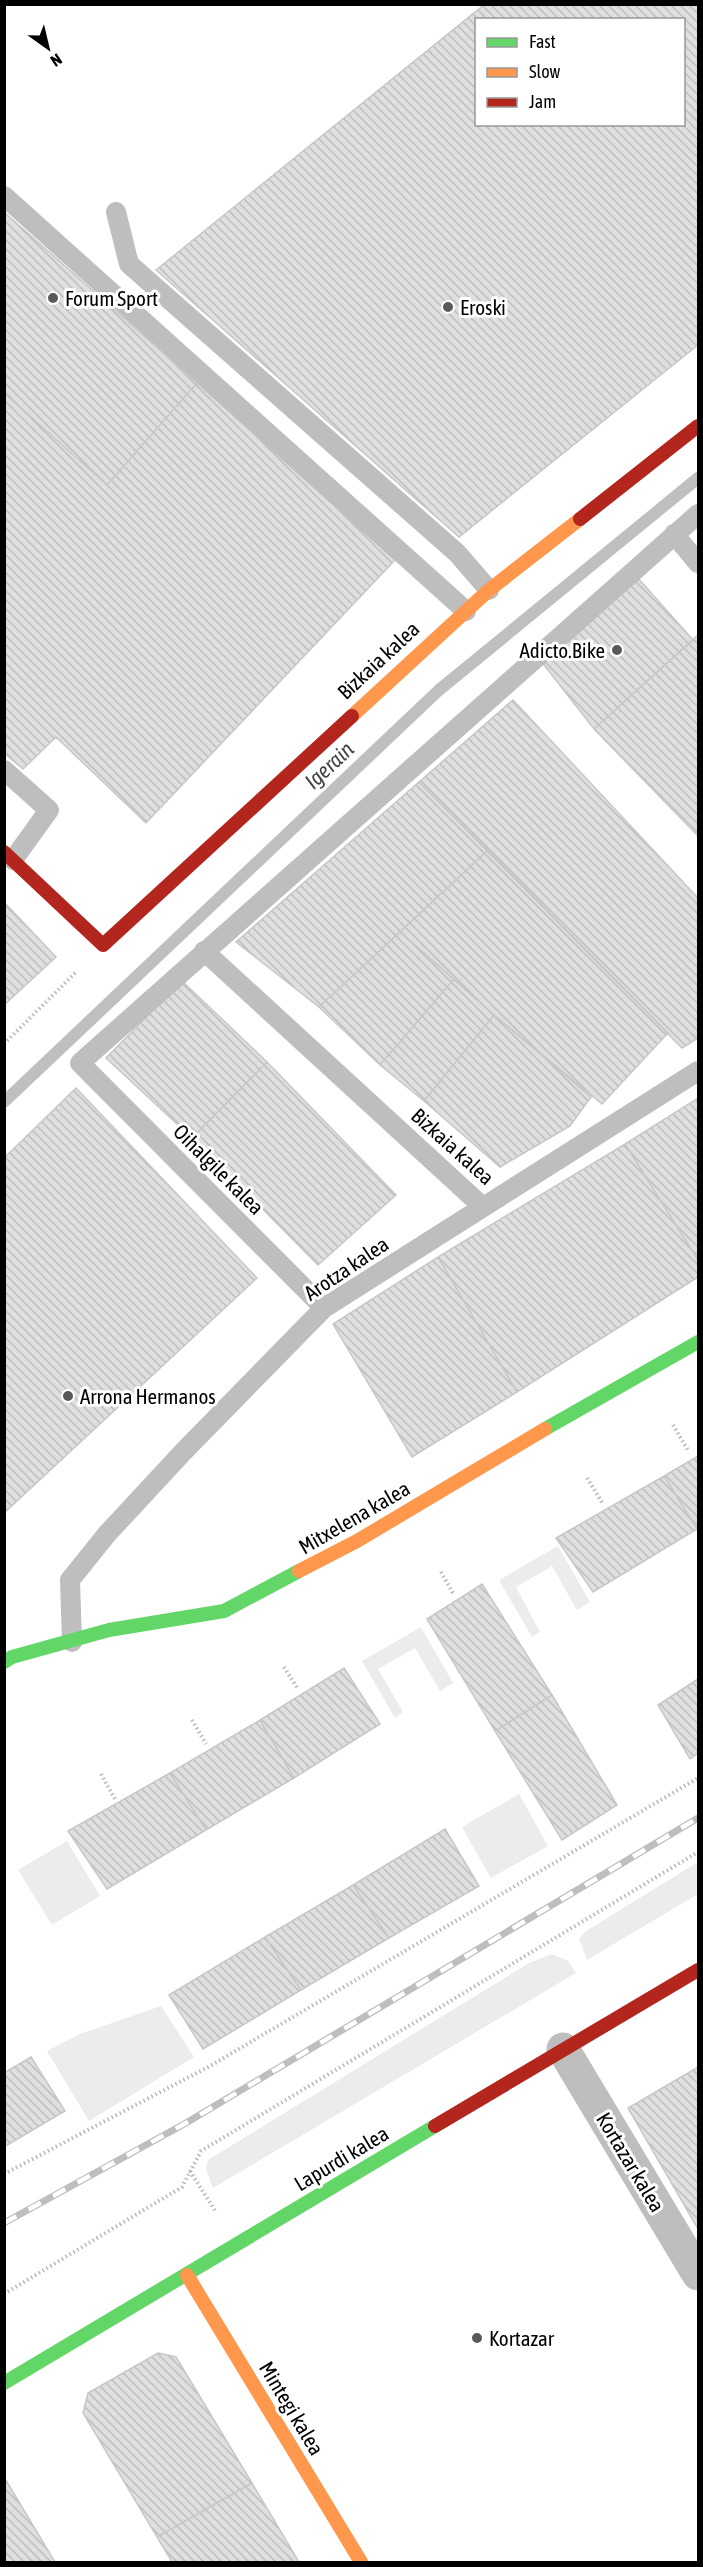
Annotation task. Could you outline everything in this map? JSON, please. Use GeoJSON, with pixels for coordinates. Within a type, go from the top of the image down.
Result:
{"type":"FeatureCollection","features":[{"type":"Feature","properties":{"kind":"street","name":"Bizkaia kalea"},"geometry":{"type":"LineString","coordinates":[[103,945],[489,590],[699,426]]}},
{"type":"Feature","properties":{"kind":"street"},"geometry":{"type":"LineString","coordinates":[[9,856],[103,945]]}},
{"type":"Feature","properties":{"kind":"street","name":"Mitxelena kalea"},"geometry":{"type":"LineString","coordinates":[[4,1662],[109,1630],[224,1611],[357,1541],[699,1342]]}},
{"type":"Feature","properties":{"kind":"street","name":"Lapurdi kalea"},"geometry":{"type":"LineString","coordinates":[[4,2383],[699,1970]]}},
{"type":"Feature","properties":{"kind":"street","name":"Kortazar kalea"},"geometry":{"type":"LineString","coordinates":[[563,2049],[699,2274]]}},
{"type":"Feature","properties":{"kind":"street","name":"Mintegi kalea"},"geometry":{"type":"LineString","coordinates":[[187,2275],[361,2562]]}},
{"type":"Feature","properties":{"kind":"lane"},"geometry":{"type":"LineString","coordinates":[[4,196],[466,611]]}},
{"type":"Feature","properties":{"kind":"lane"},"geometry":{"type":"LineString","coordinates":[[116,212],[129,264],[457,553],[489,590]]}},
{"type":"Feature","properties":{"kind":"lane"},"geometry":{"type":"LineString","coordinates":[[204,951],[699,513]]}},
{"type":"Feature","properties":{"kind":"lane"},"geometry":{"type":"LineString","coordinates":[[674,534],[699,562]]}},
{"type":"Feature","properties":{"kind":"lane"},"geometry":{"type":"LineString","coordinates":[[4,770],[50,810],[9,856]]}},
{"type":"Feature","properties":{"kind":"lane","name":"Oihalgile kalea"},"geometry":{"type":"LineString","coordinates":[[204,951],[80,1063],[324,1308]]}},
{"type":"Feature","properties":{"kind":"lane","name":"Bizkaia kalea"},"geometry":{"type":"LineString","coordinates":[[204,951],[483,1207]]}},
{"type":"Feature","properties":{"kind":"lane","name":"Arotza kalea"},"geometry":{"type":"LineString","coordinates":[[72,1642],[70,1580],[107,1534],[184,1451],[324,1308],[699,1071]]}},
{"type":"Feature","properties":{"kind":"path"},"geometry":{"type":"LineString","coordinates":[[4,1044],[103,945]]}},
{"type":"Feature","properties":{"kind":"path"},"geometry":{"type":"LineString","coordinates":[[674,1425],[689,1452]]}},
{"type":"Feature","properties":{"kind":"path"},"geometry":{"type":"LineString","coordinates":[[587,1478],[603,1504]]}},
{"type":"Feature","properties":{"kind":"path"},"geometry":{"type":"LineString","coordinates":[[441,1572],[454,1595]]}},
{"type":"Feature","properties":{"kind":"path"},"geometry":{"type":"LineString","coordinates":[[284,1667],[298,1689]]}},
{"type":"Feature","properties":{"kind":"path"},"geometry":{"type":"LineString","coordinates":[[192,1720],[206,1744]]}},
{"type":"Feature","properties":{"kind":"path"},"geometry":{"type":"LineString","coordinates":[[101,1774],[116,1798]]}},
{"type":"Feature","properties":{"kind":"path"},"geometry":{"type":"LineString","coordinates":[[4,2174],[210,2066],[699,1778]]}},
{"type":"Feature","properties":{"kind":"path"},"geometry":{"type":"LineString","coordinates":[[4,2294],[182,2187],[201,2151],[699,1852]]}},
{"type":"Feature","properties":{"kind":"path"},"geometry":{"type":"LineString","coordinates":[[190,2171],[216,2212]]}},
{"type":"Feature","properties":{"kind":"shaded area"},"geometry":{"type":"Polygon","coordinates":[[[558,1546],[590,1602],[577,1610],[552,1566],[516,1587],[540,1632],[532,1637],[499,1580],[558,1546]]]}},
{"type":"Feature","properties":{"kind":"shaded area"},"geometry":{"type":"Polygon","coordinates":[[[421,1627],[453,1683],[440,1691],[415,1648],[378,1669],[403,1712],[395,1718],[362,1661],[421,1627]]]}},
{"type":"Feature","properties":{"kind":"shaded area"},"geometry":{"type":"Polygon","coordinates":[[[519,1794],[548,1846],[491,1878],[462,1827],[519,1794]]]}},
{"type":"Feature","properties":{"kind":"shaded area"},"geometry":{"type":"Polygon","coordinates":[[[67,1841],[100,1896],[52,1925],[18,1870],[67,1841]]]}},
{"type":"Feature","properties":{"kind":"shaded area"},"geometry":{"type":"Polygon","coordinates":[[[698,1862],[698,1894],[587,1960],[579,1939],[586,1931],[698,1862]]]}},
{"type":"Feature","properties":{"kind":"shaded area"},"geometry":{"type":"Polygon","coordinates":[[[552,1954],[568,1961],[576,1973],[213,2188],[206,2169],[208,2160],[529,1963],[552,1954]]]}},
{"type":"Feature","properties":{"kind":"shaded area"},"geometry":{"type":"Polygon","coordinates":[[[161,2006],[194,2057],[89,2121],[47,2051],[80,2034],[161,2006]]]}},
{"type":"Feature","properties":{"kind":"building","name":"Eroski"},"geometry":{"type":"Polygon","coordinates":[[[485,4],[698,4],[698,345],[459,537],[156,270],[485,4]]]}},
{"type":"Feature","properties":{"kind":"building","name":"Forum Sport"},"geometry":{"type":"Polygon","coordinates":[[[4,212],[197,383],[107,485],[4,393],[4,212]]]}},
{"type":"Feature","properties":{"kind":"building"},"geometry":{"type":"Polygon","coordinates":[[[197,383],[395,560],[146,823],[56,737],[23,769],[4,753],[4,393],[107,485],[197,383]]]}},
{"type":"Feature","properties":{"kind":"building","name":"Adicto.Bike"},"geometry":{"type":"Polygon","coordinates":[[[637,577],[693,640],[594,729],[541,661],[637,577]]]}},
{"type":"Feature","properties":{"kind":"building"},"geometry":{"type":"Polygon","coordinates":[[[698,635],[698,836],[594,729],[698,635]]]}},
{"type":"Feature","properties":{"kind":"building"},"geometry":{"type":"Polygon","coordinates":[[[513,700],[698,898],[698,1038],[682,1048],[419,782],[513,700]]]}},
{"type":"Feature","properties":{"kind":"building"},"geometry":{"type":"Polygon","coordinates":[[[419,782],[488,850],[319,1007],[236,942],[419,782]]]}},
{"type":"Feature","properties":{"kind":"building"},"geometry":{"type":"Polygon","coordinates":[[[488,850],[668,1033],[602,1104],[494,1015],[400,932],[488,850]]]}},
{"type":"Feature","properties":{"kind":"building"},"geometry":{"type":"Polygon","coordinates":[[[4,902],[56,957],[4,1005],[4,902]]]}},
{"type":"Feature","properties":{"kind":"building"},"geometry":{"type":"Polygon","coordinates":[[[400,932],[454,979],[380,1065],[319,1007],[400,932]]]}},
{"type":"Feature","properties":{"kind":"building"},"geometry":{"type":"Polygon","coordinates":[[[454,979],[494,1015],[424,1101],[380,1065],[454,979]]]}},
{"type":"Feature","properties":{"kind":"building"},"geometry":{"type":"Polygon","coordinates":[[[182,981],[267,1062],[192,1138],[106,1058],[182,981]]]}},
{"type":"Feature","properties":{"kind":"building"},"geometry":{"type":"Polygon","coordinates":[[[494,1015],[591,1097],[570,1126],[500,1167],[424,1101],[494,1015]]]}},
{"type":"Feature","properties":{"kind":"building"},"geometry":{"type":"Polygon","coordinates":[[[267,1062],[396,1195],[318,1265],[192,1138],[267,1062]]]}},
{"type":"Feature","properties":{"kind":"building","name":"Arrona Hermanos"},"geometry":{"type":"Polygon","coordinates":[[[76,1088],[257,1278],[4,1513],[4,1158],[76,1088]]]}},
{"type":"Feature","properties":{"kind":"building"},"geometry":{"type":"Polygon","coordinates":[[[698,1098],[698,1260],[625,1144],[698,1098]]]}},
{"type":"Feature","properties":{"kind":"building"},"geometry":{"type":"Polygon","coordinates":[[[625,1144],[698,1260],[698,1277],[517,1392],[438,1257],[625,1144]]]}},
{"type":"Feature","properties":{"kind":"building"},"geometry":{"type":"Polygon","coordinates":[[[438,1257],[517,1392],[412,1457],[333,1324],[438,1257]]]}},
{"type":"Feature","properties":{"kind":"building"},"geometry":{"type":"Polygon","coordinates":[[[698,1456],[698,1528],[697,1529],[664,1476],[698,1456]]]}},
{"type":"Feature","properties":{"kind":"building"},"geometry":{"type":"Polygon","coordinates":[[[664,1476],[697,1529],[593,1592],[556,1538],[664,1476]]]}},
{"type":"Feature","properties":{"kind":"building"},"geometry":{"type":"Polygon","coordinates":[[[482,1584],[552,1695],[495,1731],[427,1619],[482,1584]]]}},
{"type":"Feature","properties":{"kind":"building"},"geometry":{"type":"Polygon","coordinates":[[[344,1668],[380,1724],[294,1778],[260,1720],[344,1668]]]}},
{"type":"Feature","properties":{"kind":"building"},"geometry":{"type":"Polygon","coordinates":[[[698,1679],[698,1753],[690,1759],[658,1705],[698,1679]]]}},
{"type":"Feature","properties":{"kind":"building"},"geometry":{"type":"Polygon","coordinates":[[[552,1695],[617,1805],[562,1840],[495,1731],[552,1695]]]}},
{"type":"Feature","properties":{"kind":"building"},"geometry":{"type":"Polygon","coordinates":[[[260,1720],[294,1778],[206,1830],[170,1773],[260,1720]]]}},
{"type":"Feature","properties":{"kind":"building"},"geometry":{"type":"Polygon","coordinates":[[[170,1773],[206,1830],[107,1889],[68,1831],[170,1773]]]}},
{"type":"Feature","properties":{"kind":"building"},"geometry":{"type":"Polygon","coordinates":[[[445,1829],[479,1886],[389,1938],[353,1885],[445,1829]]]}},
{"type":"Feature","properties":{"kind":"building"},"geometry":{"type":"Polygon","coordinates":[[[353,1885],[389,1938],[301,1990],[265,1937],[353,1885]]]}},
{"type":"Feature","properties":{"kind":"building"},"geometry":{"type":"Polygon","coordinates":[[[265,1937],[301,1990],[203,2049],[169,1995],[265,1937]]]}},
{"type":"Feature","properties":{"kind":"building"},"geometry":{"type":"Polygon","coordinates":[[[31,2057],[65,2111],[4,2147],[4,2073],[31,2057]]]}},
{"type":"Feature","properties":{"kind":"building"},"geometry":{"type":"Polygon","coordinates":[[[698,2067],[698,2229],[628,2108],[698,2067]]]}},
{"type":"Feature","properties":{"kind":"building"},"geometry":{"type":"Polygon","coordinates":[[[158,2353],[176,2357],[252,2483],[157,2537],[83,2413],[88,2393],[158,2353]]]}},
{"type":"Feature","properties":{"kind":"building"},"geometry":{"type":"Polygon","coordinates":[[[4,2477],[55,2562],[4,2562],[4,2477]]]}},
{"type":"Feature","properties":{"kind":"building"},"geometry":{"type":"Polygon","coordinates":[[[252,2483],[299,2562],[172,2562],[157,2537],[252,2483]]]}},
{"type":"Feature","properties":{"kind":"waterway","name":"Igerain"},"geometry":{"type":"LineString","coordinates":[[4,1102],[439,690],[698,478]]}},
{"type":"Feature","properties":{"kind":"railway"},"geometry":{"type":"LineString","coordinates":[[4,2223],[186,2123],[698,1818]]}},
{"type":"Feature","properties":{"kind":"traffic: fast"},"geometry":{"type":"LineString","coordinates":[[545,1429],[698,1342]]}},
{"type":"Feature","properties":{"kind":"traffic: fast"},"geometry":{"type":"LineString","coordinates":[[4,1662],[12,1657],[109,1630],[224,1611],[299,1571]]}},
{"type":"Feature","properties":{"kind":"traffic: fast"},"geometry":{"type":"LineString","coordinates":[[4,2383],[435,2126]]}},
{"type":"Feature","properties":{"kind":"traffic: slow"},"geometry":{"type":"LineString","coordinates":[[352,716],[489,590],[580,519]]}},
{"type":"Feature","properties":{"kind":"traffic: slow"},"geometry":{"type":"LineString","coordinates":[[299,1571],[357,1541],[545,1429]]}},
{"type":"Feature","properties":{"kind":"traffic: slow"},"geometry":{"type":"LineString","coordinates":[[187,2275],[361,2562]]}},
{"type":"Feature","properties":{"kind":"traffic: jam"},"geometry":{"type":"LineString","coordinates":[[580,519],[698,426]]}},
{"type":"Feature","properties":{"kind":"traffic: jam"},"geometry":{"type":"LineString","coordinates":[[4,852],[103,945],[352,716]]}},
{"type":"Feature","properties":{"kind":"traffic: jam"},"geometry":{"type":"LineString","coordinates":[[435,2126],[698,1970]]}},
{"type":"Feature","properties":{"kind":"place","name":"Forum Sport"},"geometry":{"type":"Point","coordinates":[53,298]}},
{"type":"Feature","properties":{"kind":"place","name":"Eroski"},"geometry":{"type":"Point","coordinates":[448,307]}},
{"type":"Feature","properties":{"kind":"place","name":"Adicto.Bike"},"geometry":{"type":"Point","coordinates":[617,650]}},
{"type":"Feature","properties":{"kind":"place","name":"Arrona Hermanos"},"geometry":{"type":"Point","coordinates":[68,1396]}},
{"type":"Feature","properties":{"kind":"place","name":"Kortazar"},"geometry":{"type":"Point","coordinates":[477,2338]}}]}
